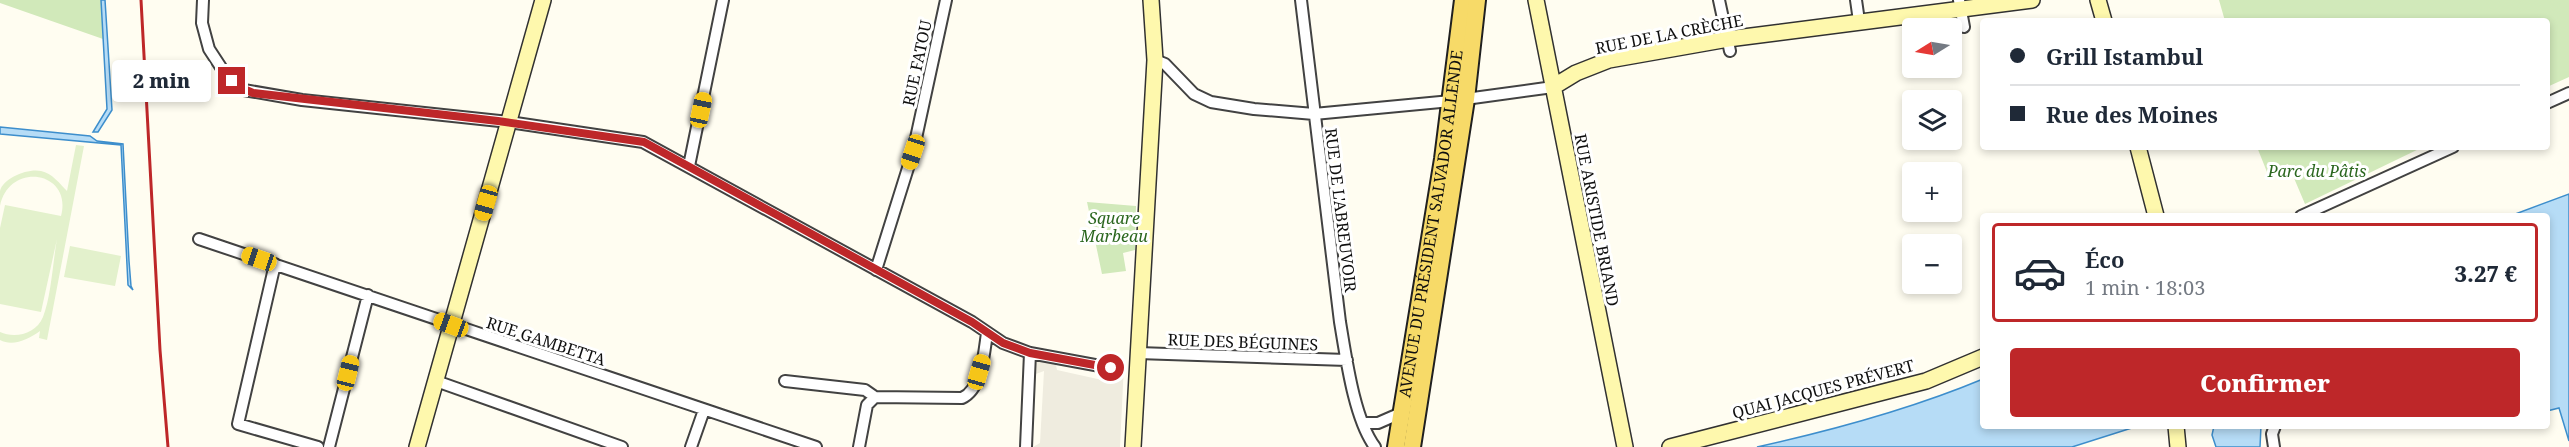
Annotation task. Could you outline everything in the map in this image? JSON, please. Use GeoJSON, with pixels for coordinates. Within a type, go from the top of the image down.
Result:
{"type":"FeatureCollection","features":[{"type":"Feature","properties":{"kind":"main road","name":"AVENUE DU PRÉSIDENT SALVADOR ALLENDE"},"geometry":{"type":"LineString","coordinates":[[1412,447],[1459,100],[1462,0]]}},
{"type":"Feature","properties":{"kind":"main road","name":"AVENUE DU PRÉSIDENT SALVADOR ALLENDE"},"geometry":{"type":"LineString","coordinates":[[1396,447],[1477,0]]}},
{"type":"Feature","properties":{"kind":"street"},"geometry":{"type":"LineString","coordinates":[[203,0],[204,37],[217,63],[237,86],[253,93],[509,122],[644,142],[1003,343],[1033,353],[1111,368]]}},
{"type":"Feature","properties":{"kind":"street"},"geometry":{"type":"LineString","coordinates":[[417,447],[543,0]]}},
{"type":"Feature","properties":{"kind":"street"},"geometry":{"type":"LineString","coordinates":[[689,166],[723,0]]}},
{"type":"Feature","properties":{"kind":"street","name":"RUE FATOU"},"geometry":{"type":"LineString","coordinates":[[876,270],[913,152],[946,0]]}},
{"type":"Feature","properties":{"kind":"street"},"geometry":{"type":"LineString","coordinates":[[1133,447],[1155,60],[1151,0]]}},
{"type":"Feature","properties":{"kind":"street","name":"RUE DE L'ABREUVOIR"},"geometry":{"type":"LineString","coordinates":[[1301,0],[1347,360],[1363,423],[1375,447]]}},
{"type":"Feature","properties":{"kind":"street","name":"RUE ARISTIDE BRIAND"},"geometry":{"type":"LineString","coordinates":[[1536,0],[1625,447]]}},
{"type":"Feature","properties":{"kind":"street"},"geometry":{"type":"LineString","coordinates":[[1719,0],[1729,45]]}},
{"type":"Feature","properties":{"kind":"street"},"geometry":{"type":"LineString","coordinates":[[1856,0],[1858,21]]}},
{"type":"Feature","properties":{"kind":"street","name":"RUE DE LA CRÈCHE"},"geometry":{"type":"LineString","coordinates":[[1155,60],[1165,64],[1194,94],[1211,102],[1254,109],[1314,114],[1459,100],[1553,87],[1576,73],[1609,60],[1729,45],[1858,21],[1962,15],[2031,0]]}},
{"type":"Feature","properties":{"kind":"street"},"geometry":{"type":"LineString","coordinates":[[2098,0],[2103,18]]}},
{"type":"Feature","properties":{"kind":"street"},"geometry":{"type":"LineString","coordinates":[[2550,102],[2569,93]]}},
{"type":"Feature","properties":{"kind":"street"},"geometry":{"type":"LineString","coordinates":[[2139,150],[2155,213]]}},
{"type":"Feature","properties":{"kind":"street"},"geometry":{"type":"LineString","coordinates":[[2308,213],[2446,150]]}},
{"type":"Feature","properties":{"kind":"street","name":"RUE GAMBETTA"},"geometry":{"type":"LineString","coordinates":[[199,239],[816,447]]}},
{"type":"Feature","properties":{"kind":"street"},"geometry":{"type":"LineString","coordinates":[[275,264],[238,424],[318,447]]}},
{"type":"Feature","properties":{"kind":"street"},"geometry":{"type":"LineString","coordinates":[[329,447],[368,295]]}},
{"type":"Feature","properties":{"kind":"street"},"geometry":{"type":"LineString","coordinates":[[785,381],[865,390],[875,397],[962,398],[969,394],[975,386],[987,333]]}},
{"type":"Feature","properties":{"kind":"street"},"geometry":{"type":"LineString","coordinates":[[1026,447],[1033,353]]}},
{"type":"Feature","properties":{"kind":"street","name":"RUE DES BÉGUINES"},"geometry":{"type":"LineString","coordinates":[[1138,353],[1347,360]]}},
{"type":"Feature","properties":{"kind":"street","name":"QUAI JACQUES PRÉVERT"},"geometry":{"type":"LineString","coordinates":[[1670,447],[1926,381],[1980,358]]}},
{"type":"Feature","properties":{"kind":"street"},"geometry":{"type":"LineString","coordinates":[[436,381],[622,447]]}},
{"type":"Feature","properties":{"kind":"street"},"geometry":{"type":"LineString","coordinates":[[1403,447],[1407,414],[1404,395]]}},
{"type":"Feature","properties":{"kind":"street"},"geometry":{"type":"LineString","coordinates":[[859,447],[867,405],[875,397]]}},
{"type":"Feature","properties":{"kind":"street"},"geometry":{"type":"LineString","coordinates":[[692,447],[704,410]]}},
{"type":"Feature","properties":{"kind":"street"},"geometry":{"type":"LineString","coordinates":[[1363,423],[1378,423],[1401,413]]}},
{"type":"Feature","properties":{"kind":"street"},"geometry":{"type":"LineString","coordinates":[[2176,429],[2178,447]]}},
{"type":"Feature","properties":{"kind":"street"},"geometry":{"type":"LineString","coordinates":[[2274,429],[2272,434],[2274,447]]}},
{"type":"Feature","properties":{"kind":"green space"},"geometry":{"type":"Polygon","coordinates":[[[0,0],[101,0],[103,39],[0,3],[0,0]]]}},
{"type":"Feature","properties":{"kind":"green space"},"geometry":{"type":"Polygon","coordinates":[[[2219,0],[2569,0],[2569,77],[2550,86],[2550,18],[2224,18],[2219,0]]]}},
{"type":"Feature","properties":{"kind":"green space"},"geometry":{"type":"Polygon","coordinates":[[[76,145],[84,146],[47,340],[39,338],[40,331],[21,341],[5,342],[0,340],[0,332],[12,335],[24,334],[40,323],[46,309],[57,239],[41,312],[0,304],[0,228],[5,205],[61,216],[62,201],[58,189],[49,181],[38,177],[15,182],[6,192],[0,206],[0,191],[11,178],[36,170],[49,174],[67,191],[76,145]]]}},
{"type":"Feature","properties":{"kind":"green space","name":"Parc du Pâtis"},"geometry":{"type":"Polygon","coordinates":[[[2258,150],[2417,150],[2305,204],[2288,164],[2267,172],[2258,150]]]}},
{"type":"Feature","properties":{"kind":"green space","name":"Square Marbeau"},"geometry":{"type":"Polygon","coordinates":[[[1087,202],[1136,206],[1135,250],[1123,253],[1126,271],[1102,274],[1087,202]]]}},
{"type":"Feature","properties":{"kind":"green space"},"geometry":{"type":"Polygon","coordinates":[[[70,246],[121,256],[115,286],[64,277],[70,246]]]}},
{"type":"Feature","properties":{"kind":"shaded area"},"geometry":{"type":"Polygon","coordinates":[[[1042,359],[1055,360],[1057,370],[1111,382],[1114,364],[1124,364],[1120,447],[1033,447],[1040,443],[1044,371],[1033,375],[1034,364],[1042,359]]]}},
{"type":"Feature","properties":{"kind":"water"},"geometry":{"type":"Polygon","coordinates":[[[101,0],[105,0],[112,110],[98,132],[93,132],[107,109],[101,0]]]}},
{"type":"Feature","properties":{"kind":"water"},"geometry":{"type":"Polygon","coordinates":[[[0,127],[90,136],[97,141],[123,144],[129,261],[133,290],[128,285],[121,145],[0,134],[0,127]]]}},
{"type":"Feature","properties":{"kind":"water"},"geometry":{"type":"Polygon","coordinates":[[[2569,194],[2569,441],[2559,408],[2550,410],[2550,213],[2518,213],[2569,194]]]}},
{"type":"Feature","properties":{"kind":"water"},"geometry":{"type":"Polygon","coordinates":[[[1980,380],[1980,429],[2129,429],[2072,447],[1757,447],[1872,418],[1980,380]]]}},
{"type":"Feature","properties":{"kind":"water"},"geometry":{"type":"Polygon","coordinates":[[[2213,429],[2261,429],[2260,447],[2216,447],[2212,435],[2213,429]]]}},
{"type":"Feature","properties":{"kind":"railway"},"geometry":{"type":"LineString","coordinates":[[141,0],[160,350],[168,447]]}},
{"type":"Feature","properties":{"kind":"route"},"geometry":{"type":"LineString","coordinates":[[232,81],[244,90],[253,93],[498,121],[644,142],[908,286],[972,322],[1003,343],[1030,353],[1111,368]]}}]}
